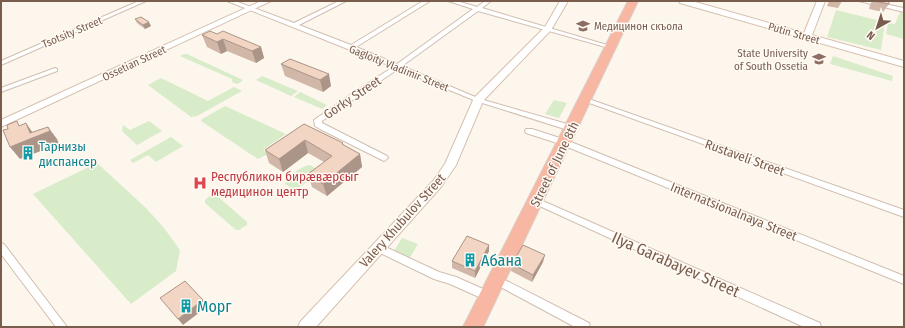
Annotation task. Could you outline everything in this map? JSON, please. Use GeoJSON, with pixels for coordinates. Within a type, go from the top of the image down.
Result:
{"type":"FeatureCollection","features":[{"type":"Feature","properties":{"kind":"highway","name":"Street of June 8th"},"geometry":{"type":"LineString","coordinates":[[473,327],[536,201],[563,142],[586,100],[633,1]]}},
{"type":"Feature","properties":{"kind":"street","name":"Tsotsity Street"},"geometry":{"type":"LineString","coordinates":[[1,63],[143,1]]}},
{"type":"Feature","properties":{"kind":"street","name":"Gagloity Vladimir Street"},"geometry":{"type":"LineString","coordinates":[[230,1],[251,8],[478,100],[571,128]]}},
{"type":"Feature","properties":{"kind":"street","name":"Ossetian Street"},"geometry":{"type":"LineString","coordinates":[[2,122],[267,1]]}},
{"type":"Feature","properties":{"kind":"street"},"geometry":{"type":"LineString","coordinates":[[295,26],[343,1]]}},
{"type":"Feature","properties":{"kind":"street"},"geometry":{"type":"LineString","coordinates":[[351,48],[427,1]]}},
{"type":"Feature","properties":{"kind":"street"},"geometry":{"type":"LineString","coordinates":[[451,1],[610,47]]}},
{"type":"Feature","properties":{"kind":"street","name":"Gorky Street"},"geometry":{"type":"LineString","coordinates":[[384,158],[323,127],[318,124],[318,120],[397,67],[488,1]]}},
{"type":"Feature","properties":{"kind":"street"},"geometry":{"type":"LineString","coordinates":[[478,100],[548,28],[564,1]]}},
{"type":"Feature","properties":{"kind":"street","name":"Putin Street"},"geometry":{"type":"LineString","coordinates":[[684,1],[904,64]]}},
{"type":"Feature","properties":{"kind":"street"},"geometry":{"type":"LineString","coordinates":[[807,37],[821,1]]}},
{"type":"Feature","properties":{"kind":"street"},"geometry":{"type":"LineString","coordinates":[[862,1],[904,10]]}},
{"type":"Feature","properties":{"kind":"street"},"geometry":{"type":"LineString","coordinates":[[1,90],[55,70]]}},
{"type":"Feature","properties":{"kind":"street","name":"Valery Khubulov Street"},"geometry":{"type":"LineString","coordinates":[[306,327],[437,184],[450,165],[478,100]]}},
{"type":"Feature","properties":{"kind":"street","name":"Rustaveli Street"},"geometry":{"type":"LineString","coordinates":[[586,100],[904,214]]}},
{"type":"Feature","properties":{"kind":"street","name":"Internatsionalnaya Street"},"geometry":{"type":"LineString","coordinates":[[529,132],[563,142],[904,280]]}},
{"type":"Feature","properties":{"kind":"street","name":"Ilya Garabayev Street"},"geometry":{"type":"LineString","coordinates":[[536,201],[816,327]]}},
{"type":"Feature","properties":{"kind":"street"},"geometry":{"type":"LineString","coordinates":[[1,247],[62,327]]}},
{"type":"Feature","properties":{"kind":"street"},"geometry":{"type":"LineString","coordinates":[[378,247],[437,276],[452,280],[488,296]]}},
{"type":"Feature","properties":{"kind":"street"},"geometry":{"type":"LineString","coordinates":[[497,280],[585,327]]}},
{"type":"Feature","properties":{"kind":"green space"},"geometry":{"type":"Polygon","coordinates":[[[836,10],[885,22],[881,50],[827,37],[836,10]]]}},
{"type":"Feature","properties":{"kind":"green space"},"geometry":{"type":"Polygon","coordinates":[[[900,12],[904,13],[904,39],[886,34],[888,23],[895,24],[900,12]]]}},
{"type":"Feature","properties":{"kind":"green space"},"geometry":{"type":"Polygon","coordinates":[[[187,54],[243,80],[238,84],[235,84],[232,82],[232,79],[180,56],[187,54]]]}},
{"type":"Feature","properties":{"kind":"green space"},"geometry":{"type":"Polygon","coordinates":[[[833,56],[893,76],[892,81],[830,64],[833,56]]]}},
{"type":"Feature","properties":{"kind":"green space"},"geometry":{"type":"Polygon","coordinates":[[[262,76],[298,91],[291,96],[256,80],[262,76]]]}},
{"type":"Feature","properties":{"kind":"green space"},"geometry":{"type":"Polygon","coordinates":[[[161,78],[208,101],[234,87],[242,91],[197,116],[191,117],[148,85],[161,78]]]}},
{"type":"Feature","properties":{"kind":"green space"},"geometry":{"type":"Polygon","coordinates":[[[300,92],[327,105],[322,109],[294,97],[300,92]]]}},
{"type":"Feature","properties":{"kind":"green space"},"geometry":{"type":"Polygon","coordinates":[[[554,100],[567,103],[559,118],[545,114],[554,100]]]}},
{"type":"Feature","properties":{"kind":"green space"},"geometry":{"type":"Polygon","coordinates":[[[225,106],[286,134],[263,150],[268,154],[258,159],[201,121],[225,106]]]}},
{"type":"Feature","properties":{"kind":"green space"},"geometry":{"type":"Polygon","coordinates":[[[149,121],[162,131],[137,145],[122,131],[123,125],[130,130],[149,121]]]}},
{"type":"Feature","properties":{"kind":"green space"},"geometry":{"type":"Polygon","coordinates":[[[171,137],[183,146],[156,162],[148,155],[133,163],[130,160],[171,137]]]}},
{"type":"Feature","properties":{"kind":"green space"},"geometry":{"type":"Polygon","coordinates":[[[97,163],[146,208],[164,228],[180,250],[176,271],[131,304],[33,194],[97,163]]]}},
{"type":"Feature","properties":{"kind":"green space"},"geometry":{"type":"Polygon","coordinates":[[[310,165],[318,170],[307,182],[300,187],[293,189],[285,184],[295,172],[310,165]]]}},
{"type":"Feature","properties":{"kind":"green space"},"geometry":{"type":"Polygon","coordinates":[[[211,195],[216,195],[247,222],[247,225],[239,230],[236,230],[205,203],[205,200],[211,195]]]}},
{"type":"Feature","properties":{"kind":"green space"},"geometry":{"type":"Polygon","coordinates":[[[402,238],[418,244],[409,259],[395,253],[394,251],[402,238]]]}},
{"type":"Feature","properties":{"kind":"building"},"geometry":{"type":"Polygon","coordinates":[[[874,1],[889,1],[889,4],[874,1]]]}},
{"type":"Feature","properties":{"kind":"building"},"geometry":{"type":"Polygon","coordinates":[[[141,17],[149,22],[143,25],[135,19],[141,17]]]}},
{"type":"Feature","properties":{"kind":"building"},"geometry":{"type":"Polygon","coordinates":[[[210,31],[217,34],[223,31],[261,47],[252,51],[223,39],[217,42],[202,35],[210,31]]]}},
{"type":"Feature","properties":{"kind":"building"},"geometry":{"type":"Polygon","coordinates":[[[290,59],[329,74],[320,80],[281,64],[290,59]]]}},
{"type":"Feature","properties":{"kind":"building"},"geometry":{"type":"Polygon","coordinates":[[[17,121],[19,126],[26,123],[30,133],[48,127],[50,131],[10,147],[3,130],[8,129],[7,125],[17,121]]]}},
{"type":"Feature","properties":{"kind":"building"},"geometry":{"type":"Polygon","coordinates":[[[304,124],[343,143],[342,144],[360,154],[323,184],[308,174],[332,156],[305,140],[279,159],[265,150],[304,124]]]}},
{"type":"Feature","properties":{"kind":"building","name":"Абана"},"geometry":{"type":"Polygon","coordinates":[[[467,236],[489,245],[475,271],[452,261],[467,236]]]}},
{"type":"Feature","properties":{"kind":"building"},"geometry":{"type":"Polygon","coordinates":[[[523,245],[545,255],[533,275],[512,264],[523,245]]]}},
{"type":"Feature","properties":{"kind":"building","name":"Морг"},"geometry":{"type":"Polygon","coordinates":[[[185,281],[203,300],[178,319],[160,298],[185,281]]]}},
{"type":"Feature","properties":{"kind":"place","name":"Медицинон скъола"},"geometry":{"type":"Point","coordinates":[583,26]}},
{"type":"Feature","properties":{"kind":"place","name":"State University of South Ossetia"},"geometry":{"type":"Point","coordinates":[819,59]}},
{"type":"Feature","properties":{"kind":"place","name":"Тарнизы диспансер"},"geometry":{"type":"Point","coordinates":[28,153]}},
{"type":"Feature","properties":{"kind":"place","name":"Республикон бирæвæрсыг медицинон центр"},"geometry":{"type":"Point","coordinates":[200,183]}},
{"type":"Feature","properties":{"kind":"place","name":"Абана"},"geometry":{"type":"Point","coordinates":[470,260]}},
{"type":"Feature","properties":{"kind":"place","name":"Морг"},"geometry":{"type":"Point","coordinates":[186,306]}}]}
